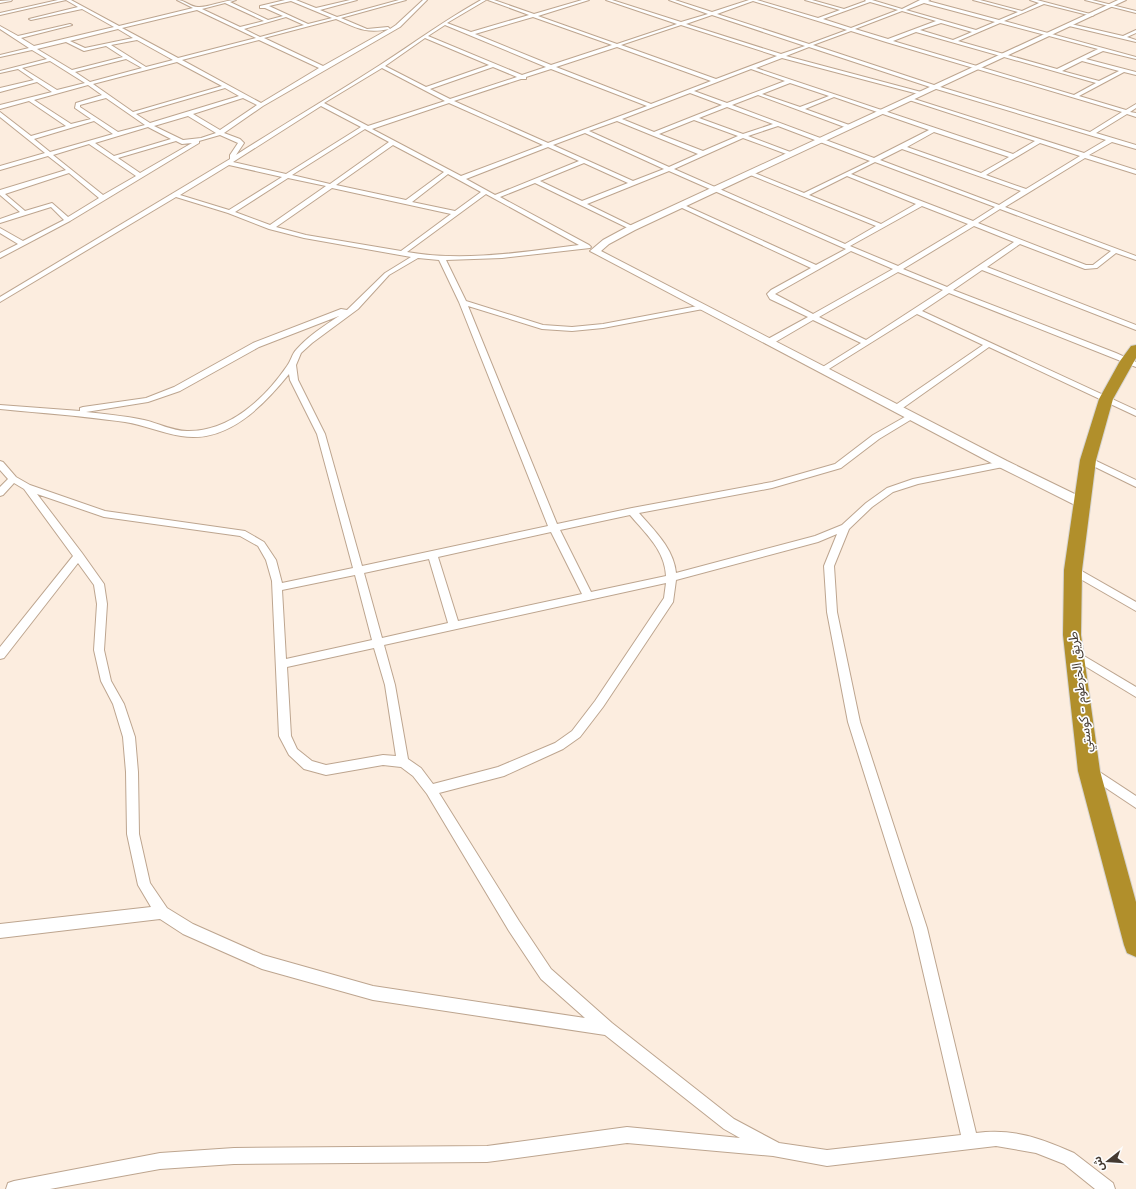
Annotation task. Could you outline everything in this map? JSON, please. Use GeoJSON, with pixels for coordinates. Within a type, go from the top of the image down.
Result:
{"type":"FeatureCollection","features":[{"type":"Feature","properties":{"kind":"highway","name":"طريق الخرطوم - كوستي"},"geometry":{"type":"LineString","coordinates":[[1133,358],[1106,399],[1088,460],[1073,570],[1072,635],[1089,771],[1136,945]]}},
{"type":"Feature","properties":{"kind":"street"},"geometry":{"type":"LineString","coordinates":[[1,1],[10,0]]}},
{"type":"Feature","properties":{"kind":"street"},"geometry":{"type":"LineString","coordinates":[[0,14],[64,0]]}},
{"type":"Feature","properties":{"kind":"street"},"geometry":{"type":"LineString","coordinates":[[68,0],[225,87],[261,105]]}},
{"type":"Feature","properties":{"kind":"street"},"geometry":{"type":"LineString","coordinates":[[179,0],[323,68]]}},
{"type":"Feature","properties":{"kind":"street"},"geometry":{"type":"LineString","coordinates":[[0,56],[234,0]]}},
{"type":"Feature","properties":{"kind":"street"},"geometry":{"type":"LineString","coordinates":[[259,8],[291,0],[366,30],[378,30],[398,26]]}},
{"type":"Feature","properties":{"kind":"street"},"geometry":{"type":"LineString","coordinates":[[334,0],[341,3]]}},
{"type":"Feature","properties":{"kind":"street"},"geometry":{"type":"LineString","coordinates":[[315,10],[355,0]]}},
{"type":"Feature","properties":{"kind":"street"},"geometry":{"type":"LineString","coordinates":[[0,107],[89,84],[176,59],[404,0]]}},
{"type":"Feature","properties":{"kind":"street"},"geometry":{"type":"LineString","coordinates":[[0,27],[134,113],[150,126],[176,139],[187,142],[220,133],[261,105],[398,26],[425,0]]}},
{"type":"Feature","properties":{"kind":"street"},"geometry":{"type":"LineString","coordinates":[[0,300],[231,162],[320,103],[382,66],[444,23],[484,0]]}},
{"type":"Feature","properties":{"kind":"street"},"geometry":{"type":"LineString","coordinates":[[490,0],[716,81]]}},
{"type":"Feature","properties":{"kind":"street"},"geometry":{"type":"LineString","coordinates":[[470,34],[587,0]]}},
{"type":"Feature","properties":{"kind":"street"},"geometry":{"type":"LineString","coordinates":[[608,0],[781,56],[922,93]]}},
{"type":"Feature","properties":{"kind":"street"},"geometry":{"type":"LineString","coordinates":[[671,0],[935,88],[1136,147]]}},
{"type":"Feature","properties":{"kind":"street"},"geometry":{"type":"LineString","coordinates":[[230,212],[366,128],[524,78],[753,0],[975,68],[1136,115]]}},
{"type":"Feature","properties":{"kind":"street"},"geometry":{"type":"LineString","coordinates":[[808,0],[844,10]]}},
{"type":"Feature","properties":{"kind":"street"},"geometry":{"type":"LineString","coordinates":[[817,20],[868,0],[975,31]]}},
{"type":"Feature","properties":{"kind":"street"},"geometry":{"type":"LineString","coordinates":[[460,179],[903,10],[924,0],[1136,58]]}},
{"type":"Feature","properties":{"kind":"street"},"geometry":{"type":"LineString","coordinates":[[975,0],[1022,12]]}},
{"type":"Feature","properties":{"kind":"street"},"geometry":{"type":"LineString","coordinates":[[985,2],[991,0]]}},
{"type":"Feature","properties":{"kind":"street"},"geometry":{"type":"LineString","coordinates":[[1032,0],[1092,15]]}},
{"type":"Feature","properties":{"kind":"street"},"geometry":{"type":"LineString","coordinates":[[1087,0],[1136,12]]}},
{"type":"Feature","properties":{"kind":"street"},"geometry":{"type":"LineString","coordinates":[[175,195],[230,212],[271,228],[306,238],[401,254],[442,258],[502,256],[591,248],[1123,0]]}},
{"type":"Feature","properties":{"kind":"street"},"geometry":{"type":"LineString","coordinates":[[226,2],[268,21]]}},
{"type":"Feature","properties":{"kind":"street"},"geometry":{"type":"LineString","coordinates":[[366,2],[376,7]]}},
{"type":"Feature","properties":{"kind":"street"},"geometry":{"type":"LineString","coordinates":[[32,3],[37,6]]}},
{"type":"Feature","properties":{"kind":"street"},"geometry":{"type":"LineString","coordinates":[[954,41],[1043,3]]}},
{"type":"Feature","properties":{"kind":"street"},"geometry":{"type":"LineString","coordinates":[[265,6],[307,25]]}},
{"type":"Feature","properties":{"kind":"street"},"geometry":{"type":"LineString","coordinates":[[31,19],[82,8]]}},
{"type":"Feature","properties":{"kind":"street"},"geometry":{"type":"LineString","coordinates":[[247,11],[253,9]]}},
{"type":"Feature","properties":{"kind":"street"},"geometry":{"type":"LineString","coordinates":[[14,11],[20,14]]}},
{"type":"Feature","properties":{"kind":"street"},"geometry":{"type":"LineString","coordinates":[[51,15],[57,18]]}},
{"type":"Feature","properties":{"kind":"street"},"geometry":{"type":"LineString","coordinates":[[239,29],[286,16]]}},
{"type":"Feature","properties":{"kind":"street"},"geometry":{"type":"LineString","coordinates":[[26,17],[37,23]]}},
{"type":"Feature","properties":{"kind":"street"},"geometry":{"type":"LineString","coordinates":[[888,41],[941,21]]}},
{"type":"Feature","properties":{"kind":"street"},"geometry":{"type":"LineString","coordinates":[[64,22],[76,28]]}},
{"type":"Feature","properties":{"kind":"street"},"geometry":{"type":"LineString","coordinates":[[444,23],[553,68],[652,106]]}},
{"type":"Feature","properties":{"kind":"street"},"geometry":{"type":"LineString","coordinates":[[16,38],[70,25]]}},
{"type":"Feature","properties":{"kind":"street"},"geometry":{"type":"LineString","coordinates":[[1071,25],[1136,41]]}},
{"type":"Feature","properties":{"kind":"street"},"geometry":{"type":"LineString","coordinates":[[43,26],[48,30]]}},
{"type":"Feature","properties":{"kind":"street"},"geometry":{"type":"LineString","coordinates":[[917,31],[1100,83]]}},
{"type":"Feature","properties":{"kind":"street"},"geometry":{"type":"LineString","coordinates":[[1123,38],[1136,31]]}},
{"type":"Feature","properties":{"kind":"street"},"geometry":{"type":"LineString","coordinates":[[82,32],[88,35]]}},
{"type":"Feature","properties":{"kind":"street"},"geometry":{"type":"LineString","coordinates":[[424,36],[524,78]]}},
{"type":"Feature","properties":{"kind":"street"},"geometry":{"type":"LineString","coordinates":[[66,40],[84,50],[138,38]]}},
{"type":"Feature","properties":{"kind":"street"},"geometry":{"type":"LineString","coordinates":[[106,45],[145,68]]}},
{"type":"Feature","properties":{"kind":"street"},"geometry":{"type":"LineString","coordinates":[[1058,70],[1103,49]]}},
{"type":"Feature","properties":{"kind":"street"},"geometry":{"type":"LineString","coordinates":[[71,72],[127,57]]}},
{"type":"Feature","properties":{"kind":"street"},"geometry":{"type":"LineString","coordinates":[[0,72],[51,59]]}},
{"type":"Feature","properties":{"kind":"street"},"geometry":{"type":"LineString","coordinates":[[1082,59],[1136,74]]}},
{"type":"Feature","properties":{"kind":"street"},"geometry":{"type":"LineString","coordinates":[[426,89],[494,65]]}},
{"type":"Feature","properties":{"kind":"street"},"geometry":{"type":"LineString","coordinates":[[382,66],[451,102],[633,182]]}},
{"type":"Feature","properties":{"kind":"street"},"geometry":{"type":"LineString","coordinates":[[18,67],[56,92]]}},
{"type":"Feature","properties":{"kind":"street"},"geometry":{"type":"LineString","coordinates":[[752,68],[1012,156]]}},
{"type":"Feature","properties":{"kind":"street"},"geometry":{"type":"LineString","coordinates":[[1075,96],[1123,71]]}},
{"type":"Feature","properties":{"kind":"street"},"geometry":{"type":"LineString","coordinates":[[0,90],[38,80]]}},
{"type":"Feature","properties":{"kind":"street"},"geometry":{"type":"LineString","coordinates":[[653,134],[790,81]]}},
{"type":"Feature","properties":{"kind":"street"},"geometry":{"type":"LineString","coordinates":[[134,113],[225,87]]}},
{"type":"Feature","properties":{"kind":"street"},"geometry":{"type":"LineString","coordinates":[[689,91],[1136,258]]}},
{"type":"Feature","properties":{"kind":"street"},"geometry":{"type":"LineString","coordinates":[[756,93],[850,127]]}},
{"type":"Feature","properties":{"kind":"street"},"geometry":{"type":"LineString","coordinates":[[106,96],[77,106],[117,134]]}},
{"type":"Feature","properties":{"kind":"street"},"geometry":{"type":"LineString","coordinates":[[0,168],[150,126],[243,96]]}},
{"type":"Feature","properties":{"kind":"street"},"geometry":{"type":"LineString","coordinates":[[800,108],[833,96]]}},
{"type":"Feature","properties":{"kind":"street"},"geometry":{"type":"LineString","coordinates":[[29,99],[70,126]]}},
{"type":"Feature","properties":{"kind":"street"},"geometry":{"type":"LineString","coordinates":[[909,99],[1136,172]]}},
{"type":"Feature","properties":{"kind":"street"},"geometry":{"type":"LineString","coordinates":[[320,103],[460,179],[769,342],[1003,464],[1082,503]]}},
{"type":"Feature","properties":{"kind":"street"},"geometry":{"type":"LineString","coordinates":[[1092,133],[1136,106]]}},
{"type":"Feature","properties":{"kind":"street"},"geometry":{"type":"LineString","coordinates":[[0,114],[102,198]]}},
{"type":"Feature","properties":{"kind":"street"},"geometry":{"type":"LineString","coordinates":[[189,114],[220,133],[238,140],[241,143],[233,154],[231,162]]}},
{"type":"Feature","properties":{"kind":"street"},"geometry":{"type":"LineString","coordinates":[[694,118],[792,154]]}},
{"type":"Feature","properties":{"kind":"street"},"geometry":{"type":"LineString","coordinates":[[30,138],[96,119]]}},
{"type":"Feature","properties":{"kind":"street"},"geometry":{"type":"LineString","coordinates":[[617,119],[702,153]]}},
{"type":"Feature","properties":{"kind":"street"},"geometry":{"type":"LineString","coordinates":[[0,124],[9,122]]}},
{"type":"Feature","properties":{"kind":"street"},"geometry":{"type":"LineString","coordinates":[[581,204],[633,182],[669,169],[702,153],[778,124]]}},
{"type":"Feature","properties":{"kind":"street"},"geometry":{"type":"LineString","coordinates":[[804,195],[877,160],[933,130]]}},
{"type":"Feature","properties":{"kind":"street"},"geometry":{"type":"LineString","coordinates":[[584,132],[714,190],[948,290],[1133,358]]}},
{"type":"Feature","properties":{"kind":"street"},"geometry":{"type":"LineString","coordinates":[[113,158],[176,139]]}},
{"type":"Feature","properties":{"kind":"street"},"geometry":{"type":"LineString","coordinates":[[0,256],[68,220],[102,198],[202,139]]}},
{"type":"Feature","properties":{"kind":"street"},"geometry":{"type":"LineString","coordinates":[[769,342],[898,269],[1112,139]]}},
{"type":"Feature","properties":{"kind":"street"},"geometry":{"type":"LineString","coordinates":[[982,175],[1039,141]]}},
{"type":"Feature","properties":{"kind":"street"},"geometry":{"type":"LineString","coordinates":[[90,142],[140,176]]}},
{"type":"Feature","properties":{"kind":"street"},"geometry":{"type":"LineString","coordinates":[[271,228],[392,142]]}},
{"type":"Feature","properties":{"kind":"street"},"geometry":{"type":"LineString","coordinates":[[902,147],[1026,191]]}},
{"type":"Feature","properties":{"kind":"street"},"geometry":{"type":"LineString","coordinates":[[0,159],[8,166]]}},
{"type":"Feature","properties":{"kind":"street"},"geometry":{"type":"LineString","coordinates":[[495,197],[584,160]]}},
{"type":"Feature","properties":{"kind":"street"},"geometry":{"type":"LineString","coordinates":[[231,162],[286,177],[455,213]]}},
{"type":"Feature","properties":{"kind":"street"},"geometry":{"type":"LineString","coordinates":[[0,193],[70,171]]}},
{"type":"Feature","properties":{"kind":"street"},"geometry":{"type":"LineString","coordinates":[[407,203],[447,172]]}},
{"type":"Feature","properties":{"kind":"street"},"geometry":{"type":"LineString","coordinates":[[750,173],[881,226]]}},
{"type":"Feature","properties":{"kind":"street"},"geometry":{"type":"LineString","coordinates":[[846,174],[1091,268],[1095,267],[1116,250]]}},
{"type":"Feature","properties":{"kind":"street"},"geometry":{"type":"LineString","coordinates":[[536,180],[581,204],[632,228]]}},
{"type":"Feature","properties":{"kind":"street"},"geometry":{"type":"LineString","coordinates":[[401,254],[485,192]]}},
{"type":"Feature","properties":{"kind":"street"},"geometry":{"type":"LineString","coordinates":[[0,193],[24,213]]}},
{"type":"Feature","properties":{"kind":"street"},"geometry":{"type":"LineString","coordinates":[[866,343],[773,298],[771,294],[773,291],[922,203]]}},
{"type":"Feature","properties":{"kind":"street"},"geometry":{"type":"LineString","coordinates":[[0,221],[52,205],[68,220]]}},
{"type":"Feature","properties":{"kind":"street"},"geometry":{"type":"LineString","coordinates":[[682,206],[815,267]]}},
{"type":"Feature","properties":{"kind":"street"},"geometry":{"type":"LineString","coordinates":[[0,230],[4,236],[22,244]]}},
{"type":"Feature","properties":{"kind":"street"},"geometry":{"type":"LineString","coordinates":[[824,370],[917,311],[1020,242]]}},
{"type":"Feature","properties":{"kind":"street"},"geometry":{"type":"LineString","coordinates":[[0,407],[139,421],[186,434],[204,434],[221,429],[240,419],[271,391],[292,365],[298,352],[309,341],[355,307],[387,274],[417,256]]}},
{"type":"Feature","properties":{"kind":"street"},"geometry":{"type":"LineString","coordinates":[[442,258],[463,302],[554,528],[588,597]]}},
{"type":"Feature","properties":{"kind":"street"},"geometry":{"type":"LineString","coordinates":[[982,267],[1136,328]]}},
{"type":"Feature","properties":{"kind":"street"},"geometry":{"type":"LineString","coordinates":[[463,302],[542,327],[572,329],[603,326],[703,307]]}},
{"type":"Feature","properties":{"kind":"street"},"geometry":{"type":"LineString","coordinates":[[61,412],[107,408],[148,400],[177,388],[256,345],[355,307]]}},
{"type":"Feature","properties":{"kind":"street"},"geometry":{"type":"LineString","coordinates":[[917,311],[1136,413]]}},
{"type":"Feature","properties":{"kind":"street"},"geometry":{"type":"LineString","coordinates":[[897,408],[989,344]]}},
{"type":"Feature","properties":{"kind":"street"},"geometry":{"type":"LineString","coordinates":[[292,365],[294,380],[321,434],[390,685],[403,762]]}},
{"type":"Feature","properties":{"kind":"street"},"geometry":{"type":"LineString","coordinates":[[277,588],[632,511],[772,485],[838,466],[850,459],[876,437],[913,416]]}},
{"type":"Feature","properties":{"kind":"street"},"geometry":{"type":"LineString","coordinates":[[1088,460],[1136,484]]}},
{"type":"Feature","properties":{"kind":"street"},"geometry":{"type":"LineString","coordinates":[[0,464],[13,479],[26,487],[104,514],[242,533],[261,544],[271,560],[277,581],[285,736],[293,752],[308,765],[326,770],[383,760],[403,762],[417,772],[431,790],[514,926],[546,974],[607,1028],[729,1124],[777,1150]]}},
{"type":"Feature","properties":{"kind":"street"},"geometry":{"type":"LineString","coordinates":[[281,664],[672,578],[818,539],[845,527],[869,505],[890,490],[916,481],[1003,464]]}},
{"type":"Feature","properties":{"kind":"street"},"geometry":{"type":"LineString","coordinates":[[0,493],[13,479]]}},
{"type":"Feature","properties":{"kind":"street"},"geometry":{"type":"LineString","coordinates":[[26,487],[79,555],[99,584],[102,604],[99,650],[106,681],[118,704],[129,737],[132,772],[133,834],[144,885],[162,912],[188,929],[262,962],[373,993],[607,1028]]}},
{"type":"Feature","properties":{"kind":"street"},"geometry":{"type":"LineString","coordinates":[[431,790],[500,772],[560,746],[576,734],[598,704],[669,598],[672,578],[669,560],[656,540],[632,511]]}},
{"type":"Feature","properties":{"kind":"street"},"geometry":{"type":"LineString","coordinates":[[845,527],[829,566],[832,612],[854,722],[920,928],[970,1141]]}},
{"type":"Feature","properties":{"kind":"street"},"geometry":{"type":"LineString","coordinates":[[432,554],[454,626]]}},
{"type":"Feature","properties":{"kind":"street"},"geometry":{"type":"LineString","coordinates":[[0,655],[79,555]]}},
{"type":"Feature","properties":{"kind":"street"},"geometry":{"type":"LineString","coordinates":[[1073,570],[1136,607]]}},
{"type":"Feature","properties":{"kind":"street"},"geometry":{"type":"LineString","coordinates":[[1074,654],[1136,694]]}},
{"type":"Feature","properties":{"kind":"street"},"geometry":{"type":"LineString","coordinates":[[1089,771],[1136,803]]}},
{"type":"Feature","properties":{"kind":"street"},"geometry":{"type":"LineString","coordinates":[[0,931],[162,912]]}},
{"type":"Feature","properties":{"kind":"street"},"geometry":{"type":"LineString","coordinates":[[14,1189],[160,1161],[234,1156],[487,1154],[628,1135],[777,1150],[827,1158],[996,1138],[1036,1145],[1068,1158],[1107,1189]]}}]}
